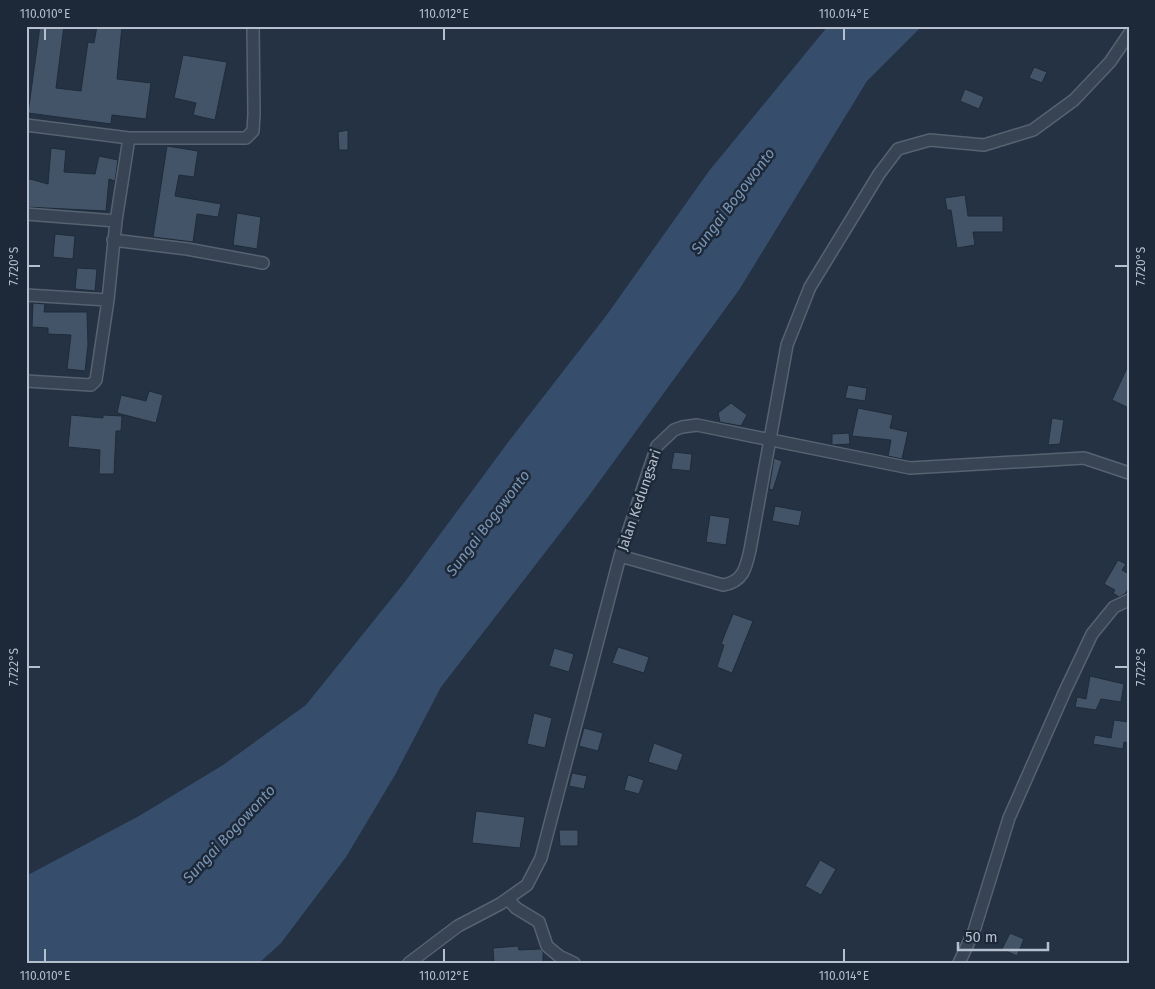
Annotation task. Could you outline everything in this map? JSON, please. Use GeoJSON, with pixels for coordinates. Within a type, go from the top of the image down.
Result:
{"type":"FeatureCollection","features":[{"type":"Feature","properties":{"kind":"street"},"geometry":{"type":"LineString","coordinates":[[26,124],[128,138],[240,140],[251,135],[254,114],[254,26]]}},
{"type":"Feature","properties":{"kind":"street"},"geometry":{"type":"LineString","coordinates":[[620,556],[724,585],[732,584],[740,578],[750,550],[787,345],[810,287],[879,174],[898,149],[930,140],[984,145],[1033,130],[1074,100],[1110,62],[1129,34]]}},
{"type":"Feature","properties":{"kind":"street"},"geometry":{"type":"LineString","coordinates":[[26,380],[83,384],[94,382],[108,300],[113,240],[128,138]]}},
{"type":"Feature","properties":{"kind":"street"},"geometry":{"type":"LineString","coordinates":[[26,214],[116,221]]}},
{"type":"Feature","properties":{"kind":"street"},"geometry":{"type":"LineString","coordinates":[[113,240],[187,249],[263,264]]}},
{"type":"Feature","properties":{"kind":"street"},"geometry":{"type":"LineString","coordinates":[[26,295],[108,300]]}},
{"type":"Feature","properties":{"kind":"street","name":"Jalan Kedungsari"},"geometry":{"type":"LineString","coordinates":[[409,963],[458,926],[508,899],[527,885],[541,858],[620,556],[657,446],[674,430],[682,426],[697,425],[910,468],[1084,458],[1129,474]]}},
{"type":"Feature","properties":{"kind":"street"},"geometry":{"type":"LineString","coordinates":[[959,963],[974,931],[1009,818],[1064,691],[1092,634],[1114,607],[1129,600]]}},
{"type":"Feature","properties":{"kind":"street"},"geometry":{"type":"LineString","coordinates":[[508,899],[516,908],[539,922],[547,946],[559,956],[574,963]]}},
{"type":"Feature","properties":{"kind":"water","name":"Sungai Bogowonto"},"geometry":{"type":"Polygon","coordinates":[[[828,26],[922,26],[867,81],[739,290],[588,497],[441,687],[395,775],[346,857],[281,943],[259,963],[26,963],[26,876],[139,816],[223,765],[306,705],[404,583],[509,441],[606,316],[709,171],[828,26]]]}},
{"type":"Feature","properties":{"kind":"building"},"geometry":{"type":"Polygon","coordinates":[[[40,26],[64,26],[56,88],[81,91],[88,42],[94,43],[97,26],[122,26],[117,79],[151,83],[146,119],[112,115],[111,124],[28,113],[40,26]]]}},
{"type":"Feature","properties":{"kind":"building"},"geometry":{"type":"Polygon","coordinates":[[[183,55],[227,62],[215,120],[193,115],[196,103],[174,98],[183,55]]]}},
{"type":"Feature","properties":{"kind":"building"},"geometry":{"type":"Polygon","coordinates":[[[1034,67],[1047,72],[1042,83],[1029,78],[1034,67]]]}},
{"type":"Feature","properties":{"kind":"building"},"geometry":{"type":"Polygon","coordinates":[[[965,89],[984,97],[979,109],[960,101],[965,89]]]}},
{"type":"Feature","properties":{"kind":"building"},"geometry":{"type":"Polygon","coordinates":[[[348,130],[348,150],[339,150],[338,132],[348,130]]]}},
{"type":"Feature","properties":{"kind":"building"},"geometry":{"type":"Polygon","coordinates":[[[167,146],[198,151],[194,177],[179,175],[175,196],[221,204],[218,217],[197,214],[193,242],[153,237],[167,146]]]}},
{"type":"Feature","properties":{"kind":"building"},"geometry":{"type":"Polygon","coordinates":[[[51,148],[66,150],[64,172],[95,174],[99,156],[118,160],[115,181],[109,179],[106,211],[26,207],[26,178],[48,184],[51,148]]]}},
{"type":"Feature","properties":{"kind":"building"},"geometry":{"type":"Polygon","coordinates":[[[965,195],[968,216],[1003,216],[1003,232],[973,232],[975,245],[957,248],[951,210],[947,210],[945,198],[965,195]]]}},
{"type":"Feature","properties":{"kind":"building"},"geometry":{"type":"Polygon","coordinates":[[[237,213],[261,217],[257,249],[233,245],[237,213]]]}},
{"type":"Feature","properties":{"kind":"building"},"geometry":{"type":"Polygon","coordinates":[[[55,234],[75,236],[73,259],[53,257],[55,234]]]}},
{"type":"Feature","properties":{"kind":"building"},"geometry":{"type":"Polygon","coordinates":[[[77,268],[97,269],[95,291],[75,289],[77,268]]]}},
{"type":"Feature","properties":{"kind":"building"},"geometry":{"type":"Polygon","coordinates":[[[33,303],[45,304],[44,312],[87,312],[88,345],[85,371],[67,369],[71,335],[48,334],[48,328],[32,327],[33,303]]]}},
{"type":"Feature","properties":{"kind":"building"},"geometry":{"type":"Polygon","coordinates":[[[1129,364],[1129,408],[1112,400],[1129,364]]]}},
{"type":"Feature","properties":{"kind":"building"},"geometry":{"type":"Polygon","coordinates":[[[848,385],[867,388],[865,401],[845,398],[848,385]]]}},
{"type":"Feature","properties":{"kind":"building"},"geometry":{"type":"Polygon","coordinates":[[[149,391],[163,395],[156,423],[117,413],[121,395],[146,401],[149,391]]]}},
{"type":"Feature","properties":{"kind":"building"},"geometry":{"type":"Polygon","coordinates":[[[731,403],[747,415],[741,426],[720,422],[718,413],[731,403]]]}},
{"type":"Feature","properties":{"kind":"building"},"geometry":{"type":"Polygon","coordinates":[[[858,408],[893,415],[890,428],[908,432],[902,459],[888,456],[891,440],[852,436],[858,408]]]}},
{"type":"Feature","properties":{"kind":"building"},"geometry":{"type":"Polygon","coordinates":[[[71,415],[103,418],[103,415],[122,416],[121,431],[116,431],[114,474],[99,474],[100,450],[68,447],[71,415]]]}},
{"type":"Feature","properties":{"kind":"building"},"geometry":{"type":"Polygon","coordinates":[[[1052,418],[1064,420],[1060,444],[1048,445],[1052,418]]]}},
{"type":"Feature","properties":{"kind":"building"},"geometry":{"type":"Polygon","coordinates":[[[849,433],[850,444],[832,445],[832,434],[849,433]]]}},
{"type":"Feature","properties":{"kind":"building"},"geometry":{"type":"Polygon","coordinates":[[[674,452],[692,454],[690,471],[671,469],[674,452]]]}},
{"type":"Feature","properties":{"kind":"building"},"geometry":{"type":"Polygon","coordinates":[[[774,458],[782,461],[773,490],[769,489],[774,458]]]}},
{"type":"Feature","properties":{"kind":"building"},"geometry":{"type":"Polygon","coordinates":[[[775,506],[802,511],[799,526],[772,521],[775,506]]]}},
{"type":"Feature","properties":{"kind":"building"},"geometry":{"type":"Polygon","coordinates":[[[710,515],[730,518],[726,545],[706,542],[710,515]]]}},
{"type":"Feature","properties":{"kind":"building"},"geometry":{"type":"Polygon","coordinates":[[[1118,560],[1126,564],[1122,570],[1129,574],[1129,587],[1125,594],[1119,597],[1113,593],[1115,590],[1104,584],[1118,560]]]}},
{"type":"Feature","properties":{"kind":"building"},"geometry":{"type":"Polygon","coordinates":[[[733,614],[753,621],[732,673],[717,667],[724,645],[721,644],[733,614]]]}},
{"type":"Feature","properties":{"kind":"building"},"geometry":{"type":"Polygon","coordinates":[[[618,647],[649,657],[644,673],[612,663],[618,647]]]}},
{"type":"Feature","properties":{"kind":"building"},"geometry":{"type":"Polygon","coordinates":[[[554,648],[574,654],[569,672],[549,666],[554,648]]]}},
{"type":"Feature","properties":{"kind":"building"},"geometry":{"type":"Polygon","coordinates":[[[1090,676],[1124,684],[1121,702],[1101,699],[1096,710],[1075,707],[1077,697],[1086,699],[1090,676]]]}},
{"type":"Feature","properties":{"kind":"building"},"geometry":{"type":"Polygon","coordinates":[[[534,713],[552,718],[545,748],[527,744],[534,713]]]}},
{"type":"Feature","properties":{"kind":"building"},"geometry":{"type":"Polygon","coordinates":[[[1114,720],[1129,722],[1129,743],[1124,742],[1123,749],[1093,744],[1095,735],[1111,738],[1114,720]]]}},
{"type":"Feature","properties":{"kind":"building"},"geometry":{"type":"Polygon","coordinates":[[[584,728],[603,733],[598,751],[579,746],[584,728]]]}},
{"type":"Feature","properties":{"kind":"building"},"geometry":{"type":"Polygon","coordinates":[[[654,743],[683,754],[677,771],[648,762],[654,743]]]}},
{"type":"Feature","properties":{"kind":"building"},"geometry":{"type":"Polygon","coordinates":[[[572,773],[587,776],[584,789],[569,786],[572,773]]]}},
{"type":"Feature","properties":{"kind":"building"},"geometry":{"type":"Polygon","coordinates":[[[628,775],[644,780],[639,794],[624,790],[628,775]]]}},
{"type":"Feature","properties":{"kind":"building"},"geometry":{"type":"Polygon","coordinates":[[[476,811],[525,817],[520,848],[472,843],[476,811]]]}},
{"type":"Feature","properties":{"kind":"building"},"geometry":{"type":"Polygon","coordinates":[[[559,830],[578,830],[578,846],[560,846],[559,830]]]}},
{"type":"Feature","properties":{"kind":"building"},"geometry":{"type":"Polygon","coordinates":[[[820,860],[836,869],[821,895],[805,886],[820,860]]]}},
{"type":"Feature","properties":{"kind":"building"},"geometry":{"type":"Polygon","coordinates":[[[1010,933],[1024,939],[1017,956],[1002,949],[1010,933]]]}},
{"type":"Feature","properties":{"kind":"building"},"geometry":{"type":"Polygon","coordinates":[[[518,946],[519,950],[540,949],[543,952],[543,963],[494,963],[493,948],[518,946]]]}}]}
